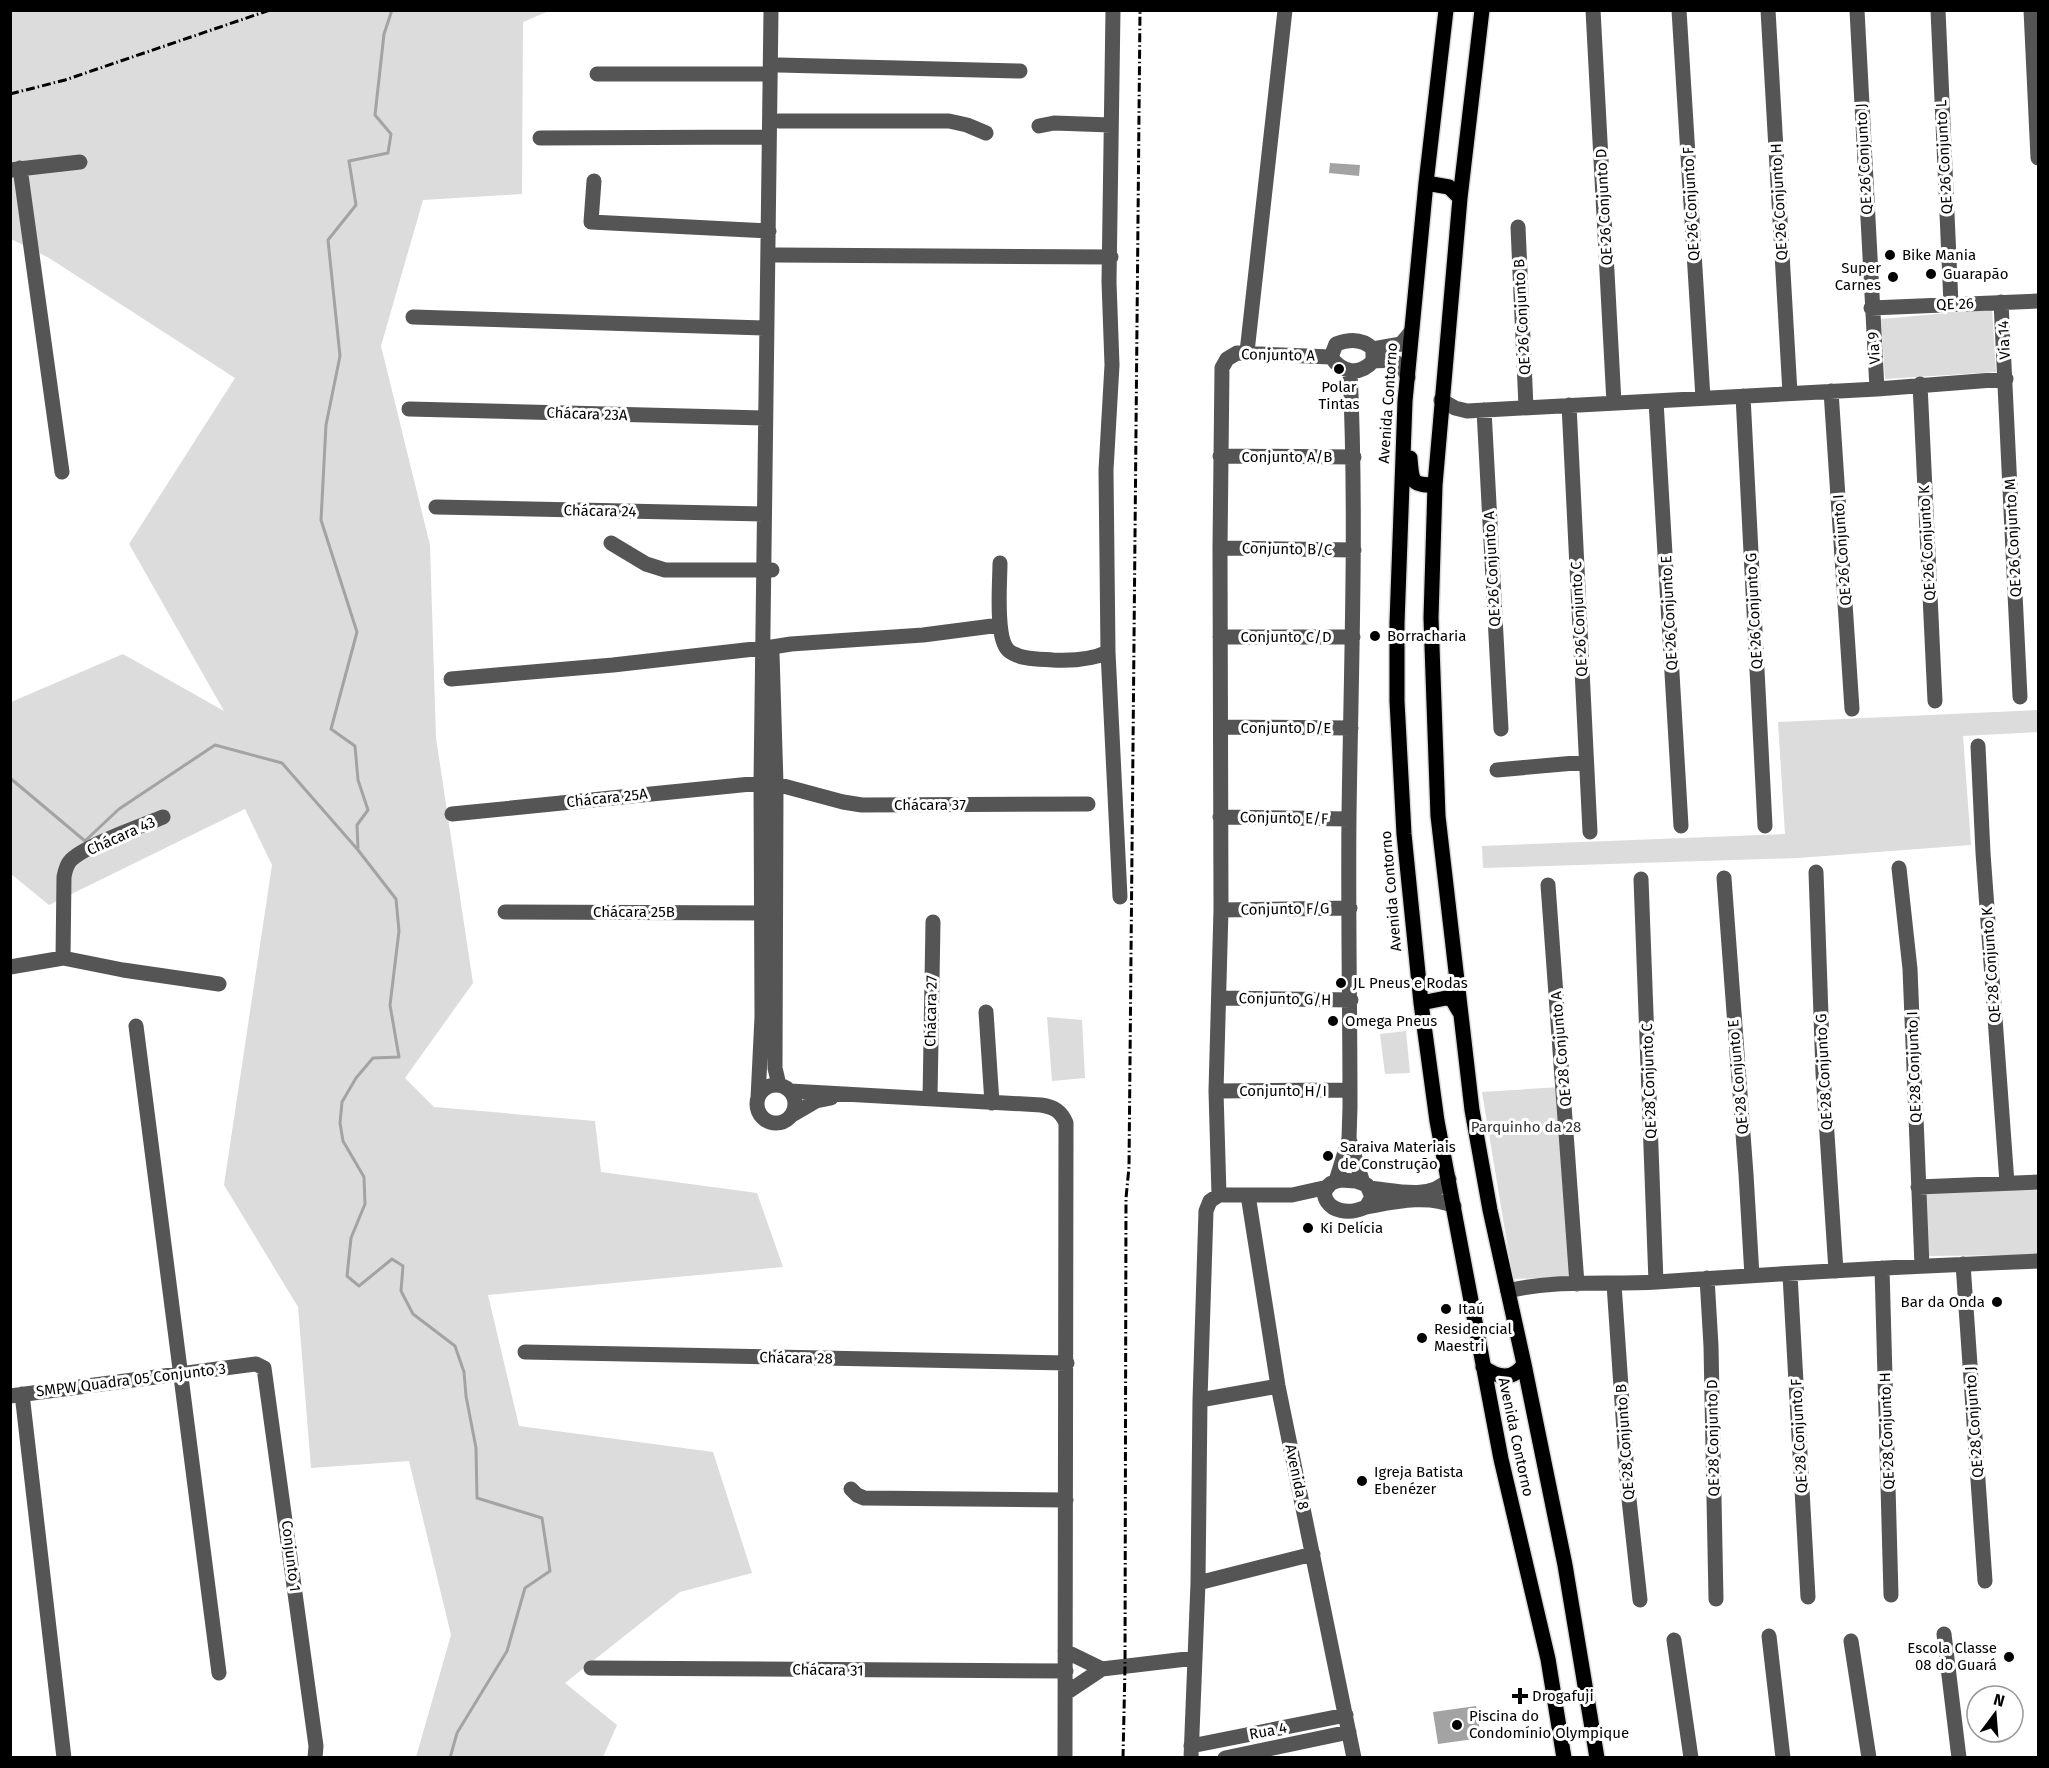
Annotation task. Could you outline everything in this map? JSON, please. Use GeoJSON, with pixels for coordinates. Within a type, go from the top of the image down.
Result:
{"type":"FeatureCollection","features":[{"type":"Feature","properties":{"kind":"main road","name":"Avenida Contorno"},"geometry":{"type":"LineString","coordinates":[[1446,10],[1411,332],[1403,442],[1397,623],[1397,701],[1404,834],[1421,1003],[1437,1121],[1501,1459],[1548,1659],[1565,1756]]}},
{"type":"Feature","properties":{"kind":"main road","name":"Avenida Contorno"},"geometry":{"type":"LineString","coordinates":[[1482,10],[1460,198],[1435,485],[1431,618],[1437,816],[1459,1011],[1478,1143],[1490,1210],[1565,1564],[1596,1756]]}},
{"type":"Feature","properties":{"kind":"main road"},"geometry":{"type":"LineString","coordinates":[[1426,183],[1449,187],[1460,198]]}},
{"type":"Feature","properties":{"kind":"main road"},"geometry":{"type":"LineString","coordinates":[[1403,442],[1410,454],[1411,475],[1414,482],[1418,485],[1435,485]]}},
{"type":"Feature","properties":{"kind":"main road"},"geometry":{"type":"LineString","coordinates":[[1421,1003],[1452,999],[1459,1011]]}},
{"type":"Feature","properties":{"kind":"main road"},"geometry":{"type":"LineString","coordinates":[[1483,1368],[1495,1376],[1509,1376],[1515,1374],[1524,1364]]}},
{"type":"Feature","properties":{"kind":"street"},"geometry":{"type":"LineString","coordinates":[[771,10],[779,121],[767,647],[768,783],[775,1068],[784,1088],[796,1102],[792,1115]]}},
{"type":"Feature","properties":{"kind":"street"},"geometry":{"type":"LineString","coordinates":[[769,569],[764,514],[769,137],[780,10]]}},
{"type":"Feature","properties":{"kind":"street"},"geometry":{"type":"LineString","coordinates":[[1113,10],[1109,282],[1112,372],[1106,470],[1108,652],[1120,897]]}},
{"type":"Feature","properties":{"kind":"street"},"geometry":{"type":"LineString","coordinates":[[1247,352],[1285,10]]}},
{"type":"Feature","properties":{"kind":"street","name":"QE 26 Conjunto D"},"geometry":{"type":"LineString","coordinates":[[1593,10],[1614,403]]}},
{"type":"Feature","properties":{"kind":"street","name":"QE 26 Conjunto F"},"geometry":{"type":"LineString","coordinates":[[1679,10],[1703,398]]}},
{"type":"Feature","properties":{"kind":"street","name":"QE 26 Conjunto H"},"geometry":{"type":"LineString","coordinates":[[1768,10],[1790,393]]}},
{"type":"Feature","properties":{"kind":"street","name":"QE 26 Conjunto J"},"geometry":{"type":"LineString","coordinates":[[1857,10],[1872,308]]}},
{"type":"Feature","properties":{"kind":"street","name":"QE 26 Conjunto L"},"geometry":{"type":"LineString","coordinates":[[1938,10],[1951,304]]}},
{"type":"Feature","properties":{"kind":"street"},"geometry":{"type":"LineString","coordinates":[[2031,10],[2038,158]]}},
{"type":"Feature","properties":{"kind":"street"},"geometry":{"type":"LineString","coordinates":[[597,74],[774,69],[1020,71]]}},
{"type":"Feature","properties":{"kind":"street"},"geometry":{"type":"LineString","coordinates":[[779,121],[949,121],[967,124],[986,133]]}},
{"type":"Feature","properties":{"kind":"street"},"geometry":{"type":"LineString","coordinates":[[1039,126],[1054,123],[1111,124]]}},
{"type":"Feature","properties":{"kind":"street"},"geometry":{"type":"LineString","coordinates":[[540,138],[769,137]]}},
{"type":"Feature","properties":{"kind":"street"},"geometry":{"type":"LineString","coordinates":[[62,472],[15,169],[80,162]]}},
{"type":"Feature","properties":{"kind":"street"},"geometry":{"type":"LineString","coordinates":[[594,181],[591,222],[769,231]]}},
{"type":"Feature","properties":{"kind":"street","name":"QE 26 Conjunto B"},"geometry":{"type":"LineString","coordinates":[[1518,227],[1526,407]]}},
{"type":"Feature","properties":{"kind":"street"},"geometry":{"type":"LineString","coordinates":[[777,255],[1111,257]]}},
{"type":"Feature","properties":{"kind":"street","name":"QE 26"},"geometry":{"type":"LineString","coordinates":[[1872,308],[2038,301]]}},
{"type":"Feature","properties":{"kind":"street","name":"Via 14"},"geometry":{"type":"LineString","coordinates":[[2001,302],[2006,379]]}},
{"type":"Feature","properties":{"kind":"street","name":"Via 9"},"geometry":{"type":"LineString","coordinates":[[1872,308],[1877,389]]}},
{"type":"Feature","properties":{"kind":"street"},"geometry":{"type":"LineString","coordinates":[[413,317],[766,328]]}},
{"type":"Feature","properties":{"kind":"street"},"geometry":{"type":"LineString","coordinates":[[1408,377],[1396,361],[1373,355],[1363,342],[1345,340],[1335,344],[1331,357],[1336,363],[1350,371],[1364,369],[1373,355],[1401,344],[1411,332]]}},
{"type":"Feature","properties":{"kind":"street","name":"Conjunto A"},"geometry":{"type":"LineString","coordinates":[[1220,456],[1222,368],[1227,359],[1237,353],[1247,352],[1331,357]]}},
{"type":"Feature","properties":{"kind":"street"},"geometry":{"type":"LineString","coordinates":[[1329,1206],[1325,1195],[1332,1184],[1349,1139],[1351,1000],[1349,819],[1354,457],[1350,371]]}},
{"type":"Feature","properties":{"kind":"street"},"geometry":{"type":"LineString","coordinates":[[1441,400],[1455,408],[1467,411],[1877,389],[2006,379]]}},
{"type":"Feature","properties":{"kind":"street","name":"QE 26 Conjunto M"},"geometry":{"type":"LineString","coordinates":[[2006,379],[2020,697]]}},
{"type":"Feature","properties":{"kind":"street","name":"QE 26 Conjunto K"},"geometry":{"type":"LineString","coordinates":[[1920,384],[1935,701]]}},
{"type":"Feature","properties":{"kind":"street","name":"QE 26 Conjunto I"},"geometry":{"type":"LineString","coordinates":[[1831,391],[1852,709]]}},
{"type":"Feature","properties":{"kind":"street","name":"QE 26 Conjunto G"},"geometry":{"type":"LineString","coordinates":[[1743,396],[1765,826]]}},
{"type":"Feature","properties":{"kind":"street","name":"QE 26 Conjunto E"},"geometry":{"type":"LineString","coordinates":[[1656,400],[1681,826]]}},
{"type":"Feature","properties":{"kind":"street","name":"QE 26 Conjunto C"},"geometry":{"type":"LineString","coordinates":[[1569,405],[1590,832]]}},
{"type":"Feature","properties":{"kind":"street","name":"Chácara 23A"},"geometry":{"type":"LineString","coordinates":[[409,409],[765,418]]}},
{"type":"Feature","properties":{"kind":"street","name":"QE 26 Conjunto A"},"geometry":{"type":"LineString","coordinates":[[1484,410],[1501,729]]}},
{"type":"Feature","properties":{"kind":"street"},"geometry":{"type":"LineString","coordinates":[[1440,433],[1454,417],[1467,411]]}},
{"type":"Feature","properties":{"kind":"street"},"geometry":{"type":"LineString","coordinates":[[1219,1195],[1216,1091],[1221,910],[1220,456]]}},
{"type":"Feature","properties":{"kind":"street","name":"Conjunto A/B"},"geometry":{"type":"LineString","coordinates":[[1220,456],[1354,457]]}},
{"type":"Feature","properties":{"kind":"street","name":"Chácara 24"},"geometry":{"type":"LineString","coordinates":[[436,507],[764,514]]}},
{"type":"Feature","properties":{"kind":"street"},"geometry":{"type":"LineString","coordinates":[[610,543],[646,564],[665,570],[769,569]]}},
{"type":"Feature","properties":{"kind":"street","name":"Conjunto B/C"},"geometry":{"type":"LineString","coordinates":[[1220,548],[1353,550]]}},
{"type":"Feature","properties":{"kind":"street"},"geometry":{"type":"LineString","coordinates":[[1000,562],[1000,625],[1006,647],[1016,654],[1038,659],[1082,660],[1108,652]]}},
{"type":"Feature","properties":{"kind":"street"},"geometry":{"type":"LineString","coordinates":[[451,680],[606,666],[791,644],[923,635],[1000,625]]}},
{"type":"Feature","properties":{"kind":"street","name":"Conjunto C/D"},"geometry":{"type":"LineString","coordinates":[[1220,637],[1353,637]]}},
{"type":"Feature","properties":{"kind":"street","name":"Conjunto D/E"},"geometry":{"type":"LineString","coordinates":[[1222,728],[1351,728]]}},
{"type":"Feature","properties":{"kind":"street","name":"QE 28 Conjunto K"},"geometry":{"type":"LineString","coordinates":[[1978,746],[1984,865],[2007,1183]]}},
{"type":"Feature","properties":{"kind":"street"},"geometry":{"type":"LineString","coordinates":[[1497,770],[1586,762]]}},
{"type":"Feature","properties":{"kind":"street"},"geometry":{"type":"LineString","coordinates":[[768,783],[758,1109],[764,1118],[773,1123],[784,1122],[816,1101],[843,1095]]}},
{"type":"Feature","properties":{"kind":"street","name":"Chácara 37"},"geometry":{"type":"LineString","coordinates":[[768,783],[862,805],[1088,804]]}},
{"type":"Feature","properties":{"kind":"street","name":"Chácara 25A"},"geometry":{"type":"LineString","coordinates":[[452,814],[768,783]]}},
{"type":"Feature","properties":{"kind":"street","name":"Chácara 43"},"geometry":{"type":"LineString","coordinates":[[63,958],[66,867],[90,848],[163,817]]}},
{"type":"Feature","properties":{"kind":"street","name":"Conjunto E/F"},"geometry":{"type":"LineString","coordinates":[[1220,817],[1349,819]]}},
{"type":"Feature","properties":{"kind":"street","name":"QE 28 Conjunto I"},"geometry":{"type":"LineString","coordinates":[[1899,868],[1910,969],[1922,1266]]}},
{"type":"Feature","properties":{"kind":"street","name":"QE 28 Conjunto G"},"geometry":{"type":"LineString","coordinates":[[1816,872],[1823,1073],[1836,1271]]}},
{"type":"Feature","properties":{"kind":"street","name":"QE 28 Conjunto E"},"geometry":{"type":"LineString","coordinates":[[1724,878],[1752,1276]]}},
{"type":"Feature","properties":{"kind":"street","name":"QE 28 Conjunto C"},"geometry":{"type":"LineString","coordinates":[[1641,879],[1656,1282]]}},
{"type":"Feature","properties":{"kind":"street","name":"QE 28 Conjunto A"},"geometry":{"type":"LineString","coordinates":[[1548,885],[1577,1284]]}},
{"type":"Feature","properties":{"kind":"street","name":"Conjunto F/G"},"geometry":{"type":"LineString","coordinates":[[1221,910],[1350,908]]}},
{"type":"Feature","properties":{"kind":"street","name":"Chácara 25B"},"geometry":{"type":"LineString","coordinates":[[505,912],[763,913]]}},
{"type":"Feature","properties":{"kind":"street","name":"Chácara 27"},"geometry":{"type":"LineString","coordinates":[[930,1100],[933,922]]}},
{"type":"Feature","properties":{"kind":"street"},"geometry":{"type":"LineString","coordinates":[[10,967],[63,958],[123,970],[219,984]]}},
{"type":"Feature","properties":{"kind":"street","name":"Conjunto G/H"},"geometry":{"type":"LineString","coordinates":[[1219,998],[1351,1000]]}},
{"type":"Feature","properties":{"kind":"street"},"geometry":{"type":"LineString","coordinates":[[986,1012],[992,1102]]}},
{"type":"Feature","properties":{"kind":"street"},"geometry":{"type":"LineString","coordinates":[[136,1026],[219,1673]]}},
{"type":"Feature","properties":{"kind":"street"},"geometry":{"type":"LineString","coordinates":[[758,1098],[762,1091],[770,1086],[843,1095],[992,1102],[1051,1107],[1060,1112],[1066,1124],[1065,1758]]}},
{"type":"Feature","properties":{"kind":"street","name":"Conjunto H/I"},"geometry":{"type":"LineString","coordinates":[[1216,1091],[1350,1090]]}},
{"type":"Feature","properties":{"kind":"street"},"geometry":{"type":"LineString","coordinates":[[1349,1139],[1372,1197],[1366,1207]]}},
{"type":"Feature","properties":{"kind":"street"},"geometry":{"type":"LineString","coordinates":[[1191,1752],[1198,1583],[1204,1224],[1207,1206],[1219,1195],[1292,1195],[1349,1180],[1366,1186],[1412,1193],[1444,1185],[1449,1179]]}},
{"type":"Feature","properties":{"kind":"street"},"geometry":{"type":"LineString","coordinates":[[1918,1187],[2038,1182]]}},
{"type":"Feature","properties":{"kind":"street","name":"Avenida 8"},"geometry":{"type":"LineString","coordinates":[[1248,1195],[1278,1386],[1354,1758]]}},
{"type":"Feature","properties":{"kind":"street"},"geometry":{"type":"LineString","coordinates":[[1292,1195],[1340,1211],[1400,1202],[1434,1200],[1454,1206]]}},
{"type":"Feature","properties":{"kind":"street"},"geometry":{"type":"LineString","coordinates":[[1508,1291],[1539,1285],[1656,1282],[2038,1261]]}},
{"type":"Feature","properties":{"kind":"street","name":"QE 28 Conjunto J"},"geometry":{"type":"LineString","coordinates":[[1964,1264],[1985,1581]]}},
{"type":"Feature","properties":{"kind":"street","name":"QE 28 Conjunto H"},"geometry":{"type":"LineString","coordinates":[[1882,1268],[1891,1595]]}},
{"type":"Feature","properties":{"kind":"street","name":"QE 28 Conjunto F"},"geometry":{"type":"LineString","coordinates":[[1790,1275],[1808,1597]]}},
{"type":"Feature","properties":{"kind":"street","name":"QE 28 Conjunto D"},"geometry":{"type":"LineString","coordinates":[[1707,1278],[1711,1346],[1716,1599]]}},
{"type":"Feature","properties":{"kind":"street","name":"QE 28 Conjunto B"},"geometry":{"type":"LineString","coordinates":[[1614,1284],[1628,1490],[1640,1600]]}},
{"type":"Feature","properties":{"kind":"street","name":"Chácara 28"},"geometry":{"type":"LineString","coordinates":[[525,1352],[1067,1363]]}},
{"type":"Feature","properties":{"kind":"street","name":"SMPW Quadra 05 Conjunto 3"},"geometry":{"type":"LineString","coordinates":[[16,1395],[252,1365]]}},
{"type":"Feature","properties":{"kind":"street","name":"Conjunto 1"},"geometry":{"type":"LineString","coordinates":[[252,1365],[262,1366],[266,1376],[316,1746],[315,1758]]}},
{"type":"Feature","properties":{"kind":"street"},"geometry":{"type":"LineString","coordinates":[[1200,1400],[1278,1386]]}},
{"type":"Feature","properties":{"kind":"street"},"geometry":{"type":"LineString","coordinates":[[16,1395],[64,1758]]}},
{"type":"Feature","properties":{"kind":"street"},"geometry":{"type":"LineString","coordinates":[[851,1489],[860,1497],[870,1498],[1066,1500]]}},
{"type":"Feature","properties":{"kind":"street"},"geometry":{"type":"LineString","coordinates":[[1198,1583],[1313,1554]]}},
{"type":"Feature","properties":{"kind":"street"},"geometry":{"type":"LineString","coordinates":[[1944,1634],[1959,1758]]}},
{"type":"Feature","properties":{"kind":"street"},"geometry":{"type":"LineString","coordinates":[[1769,1636],[1783,1758]]}},
{"type":"Feature","properties":{"kind":"street"},"geometry":{"type":"LineString","coordinates":[[1674,1640],[1691,1758]]}},
{"type":"Feature","properties":{"kind":"street"},"geometry":{"type":"LineString","coordinates":[[1851,1641],[1869,1758]]}},
{"type":"Feature","properties":{"kind":"street"},"geometry":{"type":"LineString","coordinates":[[1065,1651],[1102,1669]]}},
{"type":"Feature","properties":{"kind":"street"},"geometry":{"type":"LineString","coordinates":[[1066,1693],[1102,1669],[1195,1658]]}},
{"type":"Feature","properties":{"kind":"street","name":"Chácara 31"},"geometry":{"type":"LineString","coordinates":[[591,1668],[1066,1671]]}},
{"type":"Feature","properties":{"kind":"street","name":"Rua 4"},"geometry":{"type":"LineString","coordinates":[[1191,1752],[1240,1736],[1346,1715]]}},
{"type":"Feature","properties":{"kind":"street"},"geometry":{"type":"LineString","coordinates":[[1289,1726],[1293,1743]]}},
{"type":"Feature","properties":{"kind":"street","name":"Rua 4"},"geometry":{"type":"LineString","coordinates":[[1225,1758],[1349,1732]]}},
{"type":"Feature","properties":{"kind":"street"},"geometry":{"type":"LineString","coordinates":[[1240,1736],[1250,1754]]}},
{"type":"Feature","properties":{"kind":"green space"},"geometry":{"type":"Polygon","coordinates":[[[10,11],[549,11],[523,22],[522,194],[423,200],[381,346],[430,545],[436,738],[473,983],[405,1078],[434,1107],[595,1121],[601,1172],[757,1193],[783,1267],[488,1295],[519,1426],[713,1452],[752,1573],[680,1592],[565,1683],[617,1725],[603,1757],[416,1757],[451,1635],[409,1461],[311,1468],[298,1307],[224,1185],[272,865],[245,809],[49,905],[11,874],[11,702],[123,654],[224,711],[129,544],[235,378],[49,258],[11,239],[10,11]]]}},
{"type":"Feature","properties":{"kind":"green space"},"geometry":{"type":"Polygon","coordinates":[[[1992,309],[1996,372],[1885,379],[1881,319],[1992,309]]]}},
{"type":"Feature","properties":{"kind":"green space"},"geometry":{"type":"Polygon","coordinates":[[[2038,710],[2038,732],[1963,736],[1971,845],[1798,858],[1483,868],[1482,846],[1785,834],[1778,722],[2038,710]]]}},
{"type":"Feature","properties":{"kind":"green space"},"geometry":{"type":"Polygon","coordinates":[[[1047,1017],[1082,1020],[1085,1078],[1052,1081],[1047,1017]]]}},
{"type":"Feature","properties":{"kind":"green space"},"geometry":{"type":"Polygon","coordinates":[[[1406,1031],[1410,1073],[1385,1074],[1380,1034],[1406,1031]]]}},
{"type":"Feature","properties":{"kind":"green space","name":"Parquinho da 28"},"geometry":{"type":"Polygon","coordinates":[[[1560,1087],[1572,1277],[1513,1279],[1482,1092],[1560,1087]]]}},
{"type":"Feature","properties":{"kind":"green space"},"geometry":{"type":"Polygon","coordinates":[[[2038,1187],[2038,1255],[1927,1256],[1926,1193],[2038,1187]]]}},
{"type":"Feature","properties":{"kind":"shaded area"},"geometry":{"type":"Polygon","coordinates":[[[1330,163],[1360,165],[1359,176],[1329,173],[1330,163]]]}},
{"type":"Feature","properties":{"kind":"shaded area","name":"Piscina do Condomínio Olympique"},"geometry":{"type":"Polygon","coordinates":[[[1476,1706],[1481,1738],[1438,1744],[1433,1712],[1476,1706]]]}},
{"type":"Feature","properties":{"kind":"waterway"},"geometry":{"type":"LineString","coordinates":[[358,848],[357,825],[368,810],[358,780],[355,746],[331,729],[357,632],[321,520],[326,425],[340,356],[328,240],[356,205],[349,161],[388,153],[391,134],[375,115],[384,34],[392,10]]}},
{"type":"Feature","properties":{"kind":"waterway"},"geometry":{"type":"LineString","coordinates":[[10,778],[85,841],[119,809],[215,745],[282,763],[358,850],[396,899],[399,931],[390,1005],[399,1057],[373,1058],[356,1078],[342,1102],[340,1123],[343,1141],[364,1177],[365,1204],[351,1238],[347,1276],[359,1286],[392,1259],[403,1266],[401,1291],[413,1314],[455,1346],[464,1372],[476,1448],[477,1498],[542,1518],[550,1571],[525,1588],[507,1651],[457,1733],[450,1758]]}},
{"type":"Feature","properties":{"kind":"railway"},"geometry":{"type":"LineString","coordinates":[[10,94],[65,80],[270,10]]}},
{"type":"Feature","properties":{"kind":"railway"},"geometry":{"type":"LineString","coordinates":[[1123,1758],[1126,1198],[1129,1167],[1140,10]]}},
{"type":"Feature","properties":{"kind":"place","name":"Bike Mania"},"geometry":{"type":"Point","coordinates":[1890,255]}},
{"type":"Feature","properties":{"kind":"place","name":"Guarapão"},"geometry":{"type":"Point","coordinates":[1931,274]}},
{"type":"Feature","properties":{"kind":"place","name":"Super Carnes"},"geometry":{"type":"Point","coordinates":[1893,277]}},
{"type":"Feature","properties":{"kind":"place","name":"Polar Tintas"},"geometry":{"type":"Point","coordinates":[1339,369]}},
{"type":"Feature","properties":{"kind":"place","name":"Borracharia"},"geometry":{"type":"Point","coordinates":[1375,636]}},
{"type":"Feature","properties":{"kind":"place","name":"JL Pneus e Rodas"},"geometry":{"type":"Point","coordinates":[1341,983]}},
{"type":"Feature","properties":{"kind":"place","name":"Omega Pneus"},"geometry":{"type":"Point","coordinates":[1333,1021]}},
{"type":"Feature","properties":{"kind":"place","name":"Saraiva Materiais de Construção"},"geometry":{"type":"Point","coordinates":[1328,1156]}},
{"type":"Feature","properties":{"kind":"place","name":"Ki Delícia"},"geometry":{"type":"Point","coordinates":[1308,1228]}},
{"type":"Feature","properties":{"kind":"place","name":"Bar da Onda"},"geometry":{"type":"Point","coordinates":[1997,1302]}},
{"type":"Feature","properties":{"kind":"place","name":"Itaú"},"geometry":{"type":"Point","coordinates":[1446,1309]}},
{"type":"Feature","properties":{"kind":"place","name":"Residencial Maestri"},"geometry":{"type":"Point","coordinates":[1422,1338]}},
{"type":"Feature","properties":{"kind":"place","name":"Igreja Batista Ebenézer"},"geometry":{"type":"Point","coordinates":[1362,1481]}},
{"type":"Feature","properties":{"kind":"place","name":"Escola Classe 08 do Guará"},"geometry":{"type":"Point","coordinates":[2009,1657]}},
{"type":"Feature","properties":{"kind":"place","name":"Drogafuji"},"geometry":{"type":"Point","coordinates":[1520,1696]}},
{"type":"Feature","properties":{"kind":"place","name":"Piscina do Condomínio Olympique"},"geometry":{"type":"Point","coordinates":[1457,1725]}}]}
